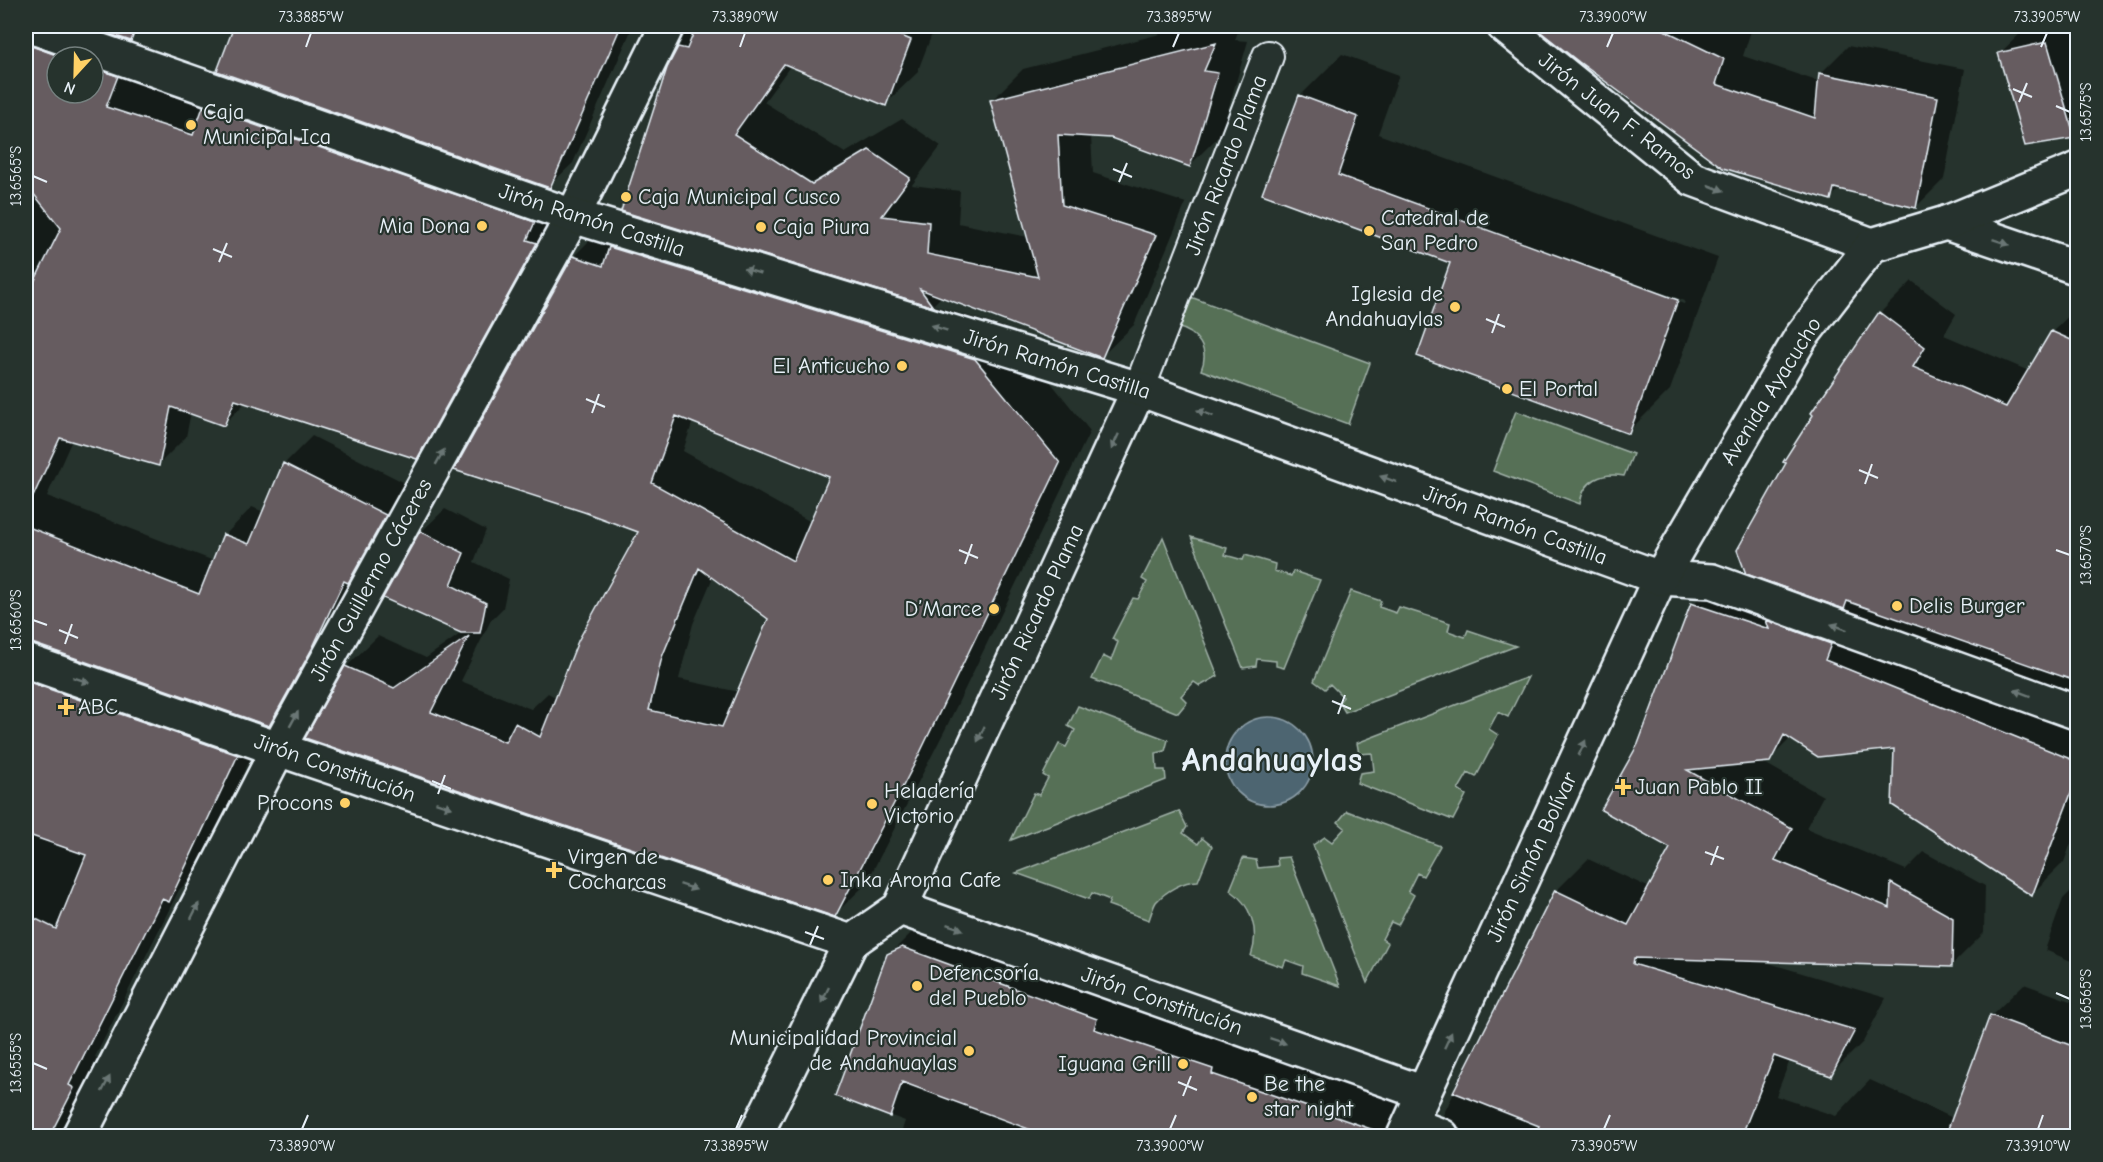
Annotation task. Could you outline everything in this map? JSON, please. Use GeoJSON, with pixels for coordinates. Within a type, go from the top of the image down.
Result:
{"type":"FeatureCollection","features":[{"type":"Feature","properties":{"kind":"street","name":"Jirón Ramón Castilla"},"geometry":{"type":"LineString","coordinates":[[30,26],[573,216],[1139,389],[1660,578],[1712,581],[2078,713]]}},
{"type":"Feature","properties":{"kind":"street","name":"Jirón Guillermo Cáceres"},"geometry":{"type":"LineString","coordinates":[[79,1137],[278,749],[573,216],[667,26]]}},
{"type":"Feature","properties":{"kind":"street","name":"Jirón Juan F. Ramos"},"geometry":{"type":"LineString","coordinates":[[1504,26],[1693,179],[1872,245]]}},
{"type":"Feature","properties":{"kind":"street"},"geometry":{"type":"LineString","coordinates":[[1872,245],[1946,223],[2078,169]]}},
{"type":"Feature","properties":{"kind":"street"},"geometry":{"type":"LineString","coordinates":[[1946,223],[2078,268]]}},
{"type":"Feature","properties":{"kind":"street","name":"Avenida Ayacucho"},"geometry":{"type":"LineString","coordinates":[[1660,578],[1801,337],[1872,245]]}},
{"type":"Feature","properties":{"kind":"street","name":"Jirón Ricardo Plama"},"geometry":{"type":"LineString","coordinates":[[900,908],[1139,389]]}},
{"type":"Feature","properties":{"kind":"street","name":"Jirón Simón Bolívar"},"geometry":{"type":"LineString","coordinates":[[1407,1130],[1660,578]]}},
{"type":"Feature","properties":{"kind":"street","name":"Jirón Constitución"},"geometry":{"type":"LineString","coordinates":[[26,661],[278,749],[851,942]]}},
{"type":"Feature","properties":{"kind":"street"},"geometry":{"type":"LineString","coordinates":[[755,1137],[851,942],[900,908]]}},
{"type":"Feature","properties":{"kind":"street","name":"Jirón Constitución"},"geometry":{"type":"LineString","coordinates":[[900,908],[1424,1093]]}},
{"type":"Feature","properties":{"kind":"street"},"geometry":{"type":"LineString","coordinates":[[1407,1130],[1442,1137]]}},
{"type":"Feature","properties":{"kind":"lane","name":"Jirón Ricardo Plama"},"geometry":{"type":"LineString","coordinates":[[1139,389],[1268,56]]}},
{"type":"Feature","properties":{"kind":"green space"},"geometry":{"type":"Polygon","coordinates":[[[1188,296],[1370,363],[1348,424],[1201,370],[1204,356],[1200,343],[1184,329],[1176,327],[1188,296]]]}},
{"type":"Feature","properties":{"kind":"green space"},"geometry":{"type":"Polygon","coordinates":[[[1516,411],[1633,454],[1624,476],[1608,475],[1595,479],[1585,489],[1580,504],[1493,471],[1516,411]]]}},
{"type":"Feature","properties":{"kind":"green space"},"geometry":{"type":"Polygon","coordinates":[[[1163,537],[1218,676],[1200,686],[1194,682],[1181,696],[1187,702],[1178,713],[1092,679],[1103,656],[1111,660],[1118,642],[1112,639],[1133,598],[1138,599],[1147,582],[1142,579],[1163,537]]]}},
{"type":"Feature","properties":{"kind":"green space"},"geometry":{"type":"Polygon","coordinates":[[[1191,537],[1227,548],[1225,555],[1243,560],[1245,555],[1275,564],[1274,571],[1291,576],[1293,571],[1320,580],[1284,668],[1276,666],[1276,661],[1257,659],[1256,666],[1243,668],[1191,537]]]}},
{"type":"Feature","properties":{"kind":"green space"},"geometry":{"type":"Polygon","coordinates":[[[1351,591],[1381,601],[1379,607],[1396,613],[1399,607],[1450,623],[1448,631],[1465,637],[1468,630],[1516,646],[1345,712],[1339,702],[1343,697],[1330,684],[1325,689],[1314,681],[1351,591]]]}},
{"type":"Feature","properties":{"kind":"green space"},"geometry":{"type":"Polygon","coordinates":[[[1528,677],[1508,717],[1498,712],[1489,729],[1498,735],[1476,777],[1468,773],[1458,790],[1466,795],[1453,820],[1357,783],[1360,773],[1374,771],[1372,753],[1359,754],[1357,743],[1528,677]]]}},
{"type":"Feature","properties":{"kind":"green space"},"geometry":{"type":"Polygon","coordinates":[[[1078,706],[1168,740],[1165,751],[1156,753],[1157,770],[1165,770],[1166,780],[1011,840],[1034,793],[1039,795],[1048,778],[1043,775],[1059,744],[1066,747],[1075,730],[1068,726],[1078,706]]]}},
{"type":"Feature","properties":{"kind":"green space"},"geometry":{"type":"Polygon","coordinates":[[[1179,811],[1187,827],[1183,833],[1198,844],[1202,838],[1212,846],[1198,881],[1175,887],[1165,894],[1156,902],[1149,920],[1108,905],[1110,900],[1092,893],[1089,899],[1016,873],[1179,811]]]}},
{"type":"Feature","properties":{"kind":"green space"},"geometry":{"type":"Polygon","coordinates":[[[1347,811],[1440,846],[1423,876],[1417,873],[1408,891],[1414,895],[1398,925],[1391,922],[1382,939],[1388,943],[1367,983],[1313,845],[1325,837],[1332,842],[1345,828],[1338,822],[1347,811]]]}},
{"type":"Feature","properties":{"kind":"green space"},"geometry":{"type":"Polygon","coordinates":[[[1289,857],[1340,986],[1302,973],[1303,966],[1286,960],[1283,967],[1251,956],[1254,947],[1252,919],[1243,903],[1230,890],[1243,858],[1256,860],[1258,868],[1278,866],[1277,858],[1289,857]]]}},
{"type":"Feature","properties":{"kind":"water"},"geometry":{"type":"Polygon","coordinates":[[[1260,717],[1278,717],[1294,724],[1306,736],[1313,752],[1313,770],[1306,786],[1294,798],[1278,805],[1260,805],[1244,798],[1232,786],[1225,770],[1225,752],[1232,736],[1244,724],[1260,717]]]}},
{"type":"Feature","properties":{"kind":"building"},"geometry":{"type":"Polygon","coordinates":[[[85,26],[137,26],[131,41],[85,26]]]}},
{"type":"Feature","properties":{"kind":"building"},"geometry":{"type":"Polygon","coordinates":[[[234,26],[621,26],[550,188],[217,71],[234,26]]]}},
{"type":"Feature","properties":{"kind":"building"},"geometry":{"type":"Polygon","coordinates":[[[694,26],[877,26],[911,40],[886,106],[784,64],[734,134],[812,184],[869,150],[910,178],[882,216],[929,222],[927,254],[1038,277],[990,100],[1216,43],[1204,71],[1218,73],[1190,167],[1111,138],[1058,135],[1062,205],[1156,235],[1102,358],[920,289],[933,307],[621,211],[667,68],[678,47],[687,49],[696,27],[694,26]]]}},
{"type":"Feature","properties":{"kind":"building"},"geometry":{"type":"Polygon","coordinates":[[[1533,26],[1656,26],[1724,59],[1716,84],[1815,118],[1819,73],[1938,97],[1916,208],[1834,188],[1831,200],[1723,168],[1533,26]]]}},
{"type":"Feature","properties":{"kind":"building"},"geometry":{"type":"Polygon","coordinates":[[[2047,42],[2075,138],[2025,146],[1998,53],[2047,42]]]}},
{"type":"Feature","properties":{"kind":"building"},"geometry":{"type":"Polygon","coordinates":[[[26,44],[45,51],[45,105],[105,105],[105,72],[118,76],[106,107],[193,135],[203,107],[535,222],[527,240],[537,243],[417,459],[235,400],[224,426],[171,407],[159,466],[60,438],[26,512],[26,298],[61,228],[32,192],[26,172],[26,44]]]}},
{"type":"Feature","properties":{"kind":"building","name":"Catedral de San Pedro"},"geometry":{"type":"Polygon","coordinates":[[[1299,95],[1358,117],[1338,175],[1678,300],[1629,434],[1417,356],[1450,263],[1262,194],[1299,95]]]}},
{"type":"Feature","properties":{"kind":"building"},"geometry":{"type":"Polygon","coordinates":[[[609,247],[975,359],[1060,463],[916,761],[835,917],[305,738],[345,666],[394,688],[469,636],[431,712],[505,742],[515,723],[540,737],[578,641],[638,532],[454,470],[573,256],[603,266],[609,247]],[[676,416],[652,483],[793,561],[829,477],[676,416]],[[699,568],[662,657],[649,710],[722,727],[768,619],[699,568]]]}},
{"type":"Feature","properties":{"kind":"building"},"geometry":{"type":"Polygon","coordinates":[[[1879,312],[1925,347],[1913,367],[2006,407],[2051,331],[2078,343],[2078,682],[1847,601],[1844,609],[1746,574],[1737,550],[1786,463],[1783,462],[1813,415],[1811,413],[1879,312]]]}},
{"type":"Feature","properties":{"kind":"building"},"geometry":{"type":"Polygon","coordinates":[[[283,463],[386,515],[348,583],[344,581],[313,647],[269,726],[32,643],[26,643],[26,526],[199,594],[223,534],[249,544],[283,463]]]}},
{"type":"Feature","properties":{"kind":"building"},"geometry":{"type":"Polygon","coordinates":[[[420,531],[464,553],[451,585],[486,603],[480,633],[461,633],[383,598],[420,531]]]}},
{"type":"Feature","properties":{"kind":"building"},"geometry":{"type":"Polygon","coordinates":[[[1691,603],[1769,629],[1766,620],[1831,644],[1825,660],[2078,762],[2078,775],[2032,896],[1892,805],[1894,749],[1818,757],[1784,735],[1770,762],[1687,770],[1792,828],[1775,860],[1890,908],[1891,883],[1953,918],[1952,967],[1634,958],[1633,964],[1855,1030],[1831,1076],[1774,1056],[1741,1137],[1534,1137],[1539,1126],[1453,1092],[1555,890],[1628,925],[1670,848],[1601,810],[1638,744],[1691,603]]]}},
{"type":"Feature","properties":{"kind":"building"},"geometry":{"type":"Polygon","coordinates":[[[26,681],[238,755],[169,902],[162,899],[69,1085],[74,1088],[49,1137],[26,1137],[26,914],[56,929],[86,855],[26,834],[26,681]]]}},
{"type":"Feature","properties":{"kind":"building","name":"Municipalidad Provincial de Andahuaylas"},"geometry":{"type":"Polygon","coordinates":[[[902,947],[1097,1019],[1094,1029],[1213,1069],[1212,1074],[1374,1130],[1373,1137],[1050,1137],[902,1082],[890,1117],[835,1096],[887,954],[902,947]]]}},
{"type":"Feature","properties":{"kind":"building"},"geometry":{"type":"Polygon","coordinates":[[[1990,1015],[2078,1048],[2078,1137],[1945,1137],[1990,1015]]]}},
{"type":"Feature","properties":{"kind":"place","name":"Caja Municipal Ica"},"geometry":{"type":"Point","coordinates":[191,125]}},
{"type":"Feature","properties":{"kind":"place","name":"Caja Municipal Cusco"},"geometry":{"type":"Point","coordinates":[626,197]}},
{"type":"Feature","properties":{"kind":"place","name":"Mia Dona"},"geometry":{"type":"Point","coordinates":[482,226]}},
{"type":"Feature","properties":{"kind":"place","name":"Caja Piura"},"geometry":{"type":"Point","coordinates":[761,227]}},
{"type":"Feature","properties":{"kind":"place","name":"Catedral de San Pedro"},"geometry":{"type":"Point","coordinates":[1369,231]}},
{"type":"Feature","properties":{"kind":"place","name":"Iglesia de Andahuaylas"},"geometry":{"type":"Point","coordinates":[1455,307]}},
{"type":"Feature","properties":{"kind":"place","name":"El Anticucho"},"geometry":{"type":"Point","coordinates":[902,366]}},
{"type":"Feature","properties":{"kind":"place","name":"El Portal"},"geometry":{"type":"Point","coordinates":[1507,389]}},
{"type":"Feature","properties":{"kind":"place","name":"Delis Burger"},"geometry":{"type":"Point","coordinates":[1897,606]}},
{"type":"Feature","properties":{"kind":"place","name":"D’Marce"},"geometry":{"type":"Point","coordinates":[994,609]}},
{"type":"Feature","properties":{"kind":"place","name":"ABC"},"geometry":{"type":"Point","coordinates":[66,707]}},
{"type":"Feature","properties":{"kind":"place","name":"Juan Pablo II"},"geometry":{"type":"Point","coordinates":[1623,787]}},
{"type":"Feature","properties":{"kind":"place","name":"Procons"},"geometry":{"type":"Point","coordinates":[345,803]}},
{"type":"Feature","properties":{"kind":"place","name":"Heladería Victorio"},"geometry":{"type":"Point","coordinates":[872,804]}},
{"type":"Feature","properties":{"kind":"place","name":"Virgen de Cocharcas"},"geometry":{"type":"Point","coordinates":[554,870]}},
{"type":"Feature","properties":{"kind":"place","name":"Inka Aroma Cafe"},"geometry":{"type":"Point","coordinates":[828,880]}},
{"type":"Feature","properties":{"kind":"place","name":"Defencsoría del Pueblo"},"geometry":{"type":"Point","coordinates":[917,986]}},
{"type":"Feature","properties":{"kind":"place","name":"Municipalidad Provincial de Andahuaylas"},"geometry":{"type":"Point","coordinates":[969,1051]}},
{"type":"Feature","properties":{"kind":"place","name":"Iguana Grill"},"geometry":{"type":"Point","coordinates":[1183,1064]}},
{"type":"Feature","properties":{"kind":"place","name":"Be the star night"},"geometry":{"type":"Point","coordinates":[1252,1097]}},
{"type":"Feature","properties":{"kind":"district","name":"Andahuaylas"},"geometry":{"type":"Point","coordinates":[1272,760]}}]}
